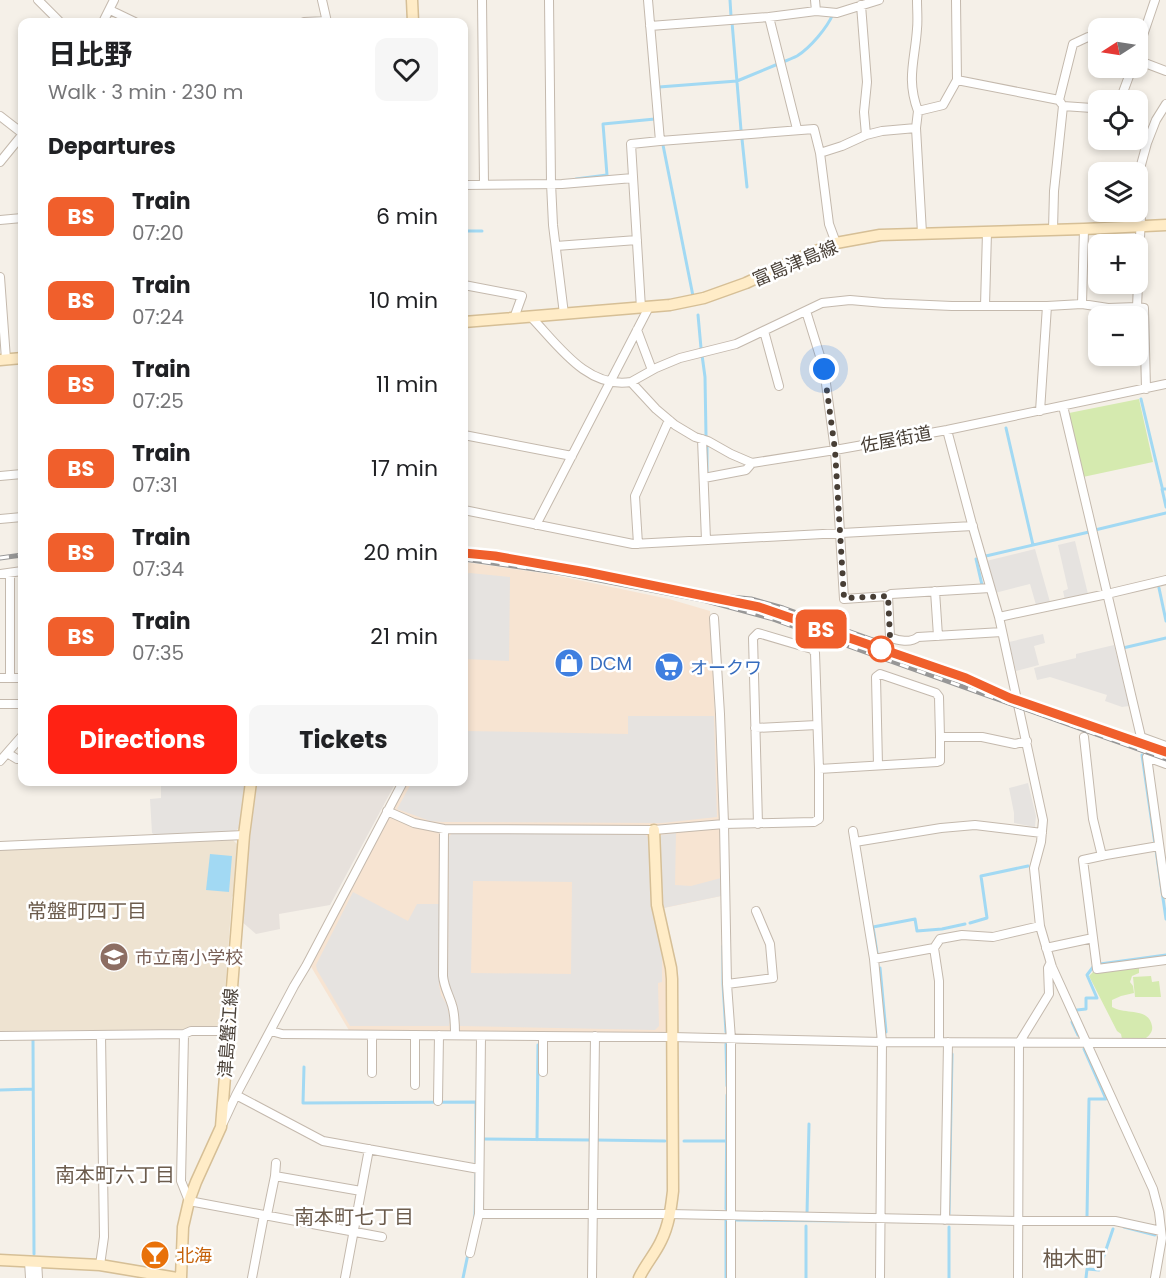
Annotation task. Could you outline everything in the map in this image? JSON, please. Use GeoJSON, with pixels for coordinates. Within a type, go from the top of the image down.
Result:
{"type":"FeatureCollection","features":[{"type":"Feature","properties":{"kind":"main road"},"geometry":{"type":"LineString","coordinates":[[412,0],[413,18]]}},
{"type":"Feature","properties":{"kind":"main road","name":"富島津島線"},"geometry":{"type":"LineString","coordinates":[[468,324],[670,305],[715,295],[836,243],[880,235],[1166,225]]}},
{"type":"Feature","properties":{"kind":"main road"},"geometry":{"type":"LineString","coordinates":[[3,359],[18,358]]}},
{"type":"Feature","properties":{"kind":"main road","name":"津島蟹江線"},"geometry":{"type":"LineString","coordinates":[[179,1278],[183,1227],[189,1200],[221,1127],[244,835],[250,786]]}},
{"type":"Feature","properties":{"kind":"main road"},"geometry":{"type":"LineString","coordinates":[[639,1278],[661,1243],[670,1214],[673,1191],[671,968],[657,905],[654,830]]}},
{"type":"Feature","properties":{"kind":"main road"},"geometry":{"type":"LineString","coordinates":[[0,1260],[100,1265],[179,1278]]}},
{"type":"Feature","properties":{"kind":"street"},"geometry":{"type":"LineString","coordinates":[[38,0],[56,18]]}},
{"type":"Feature","properties":{"kind":"street"},"geometry":{"type":"LineString","coordinates":[[105,18],[114,0]]}},
{"type":"Feature","properties":{"kind":"street"},"geometry":{"type":"LineString","coordinates":[[322,0],[326,18]]}},
{"type":"Feature","properties":{"kind":"street"},"geometry":{"type":"LineString","coordinates":[[482,0],[484,184]]}},
{"type":"Feature","properties":{"kind":"street"},"geometry":{"type":"LineString","coordinates":[[549,0],[551,183],[564,314]]}},
{"type":"Feature","properties":{"kind":"street"},"geometry":{"type":"LineString","coordinates":[[648,0],[660,141]]}},
{"type":"Feature","properties":{"kind":"street"},"geometry":{"type":"LineString","coordinates":[[815,0],[816,11]]}},
{"type":"Feature","properties":{"kind":"street"},"geometry":{"type":"LineString","coordinates":[[650,26],[816,11],[833,12],[879,0]]}},
{"type":"Feature","properties":{"kind":"street"},"geometry":{"type":"LineString","coordinates":[[917,0],[917,29],[911,81],[918,111],[916,128],[922,233]]}},
{"type":"Feature","properties":{"kind":"street"},"geometry":{"type":"LineString","coordinates":[[918,111],[943,105],[957,80],[956,0]]}},
{"type":"Feature","properties":{"kind":"street"},"geometry":{"type":"LineString","coordinates":[[1148,21],[1155,0]]}},
{"type":"Feature","properties":{"kind":"street"},"geometry":{"type":"LineString","coordinates":[[861,6],[867,82],[864,112],[866,135]]}},
{"type":"Feature","properties":{"kind":"street"},"geometry":{"type":"LineString","coordinates":[[110,10],[127,18]]}},
{"type":"Feature","properties":{"kind":"street"},"geometry":{"type":"LineString","coordinates":[[768,17],[797,129]]}},
{"type":"Feature","properties":{"kind":"street"},"geometry":{"type":"LineString","coordinates":[[1053,230],[1061,103],[1073,44],[1088,37]]}},
{"type":"Feature","properties":{"kind":"street"},"geometry":{"type":"LineString","coordinates":[[1148,64],[1166,71]]}},
{"type":"Feature","properties":{"kind":"street"},"geometry":{"type":"LineString","coordinates":[[957,80],[1061,103],[1088,106]]}},
{"type":"Feature","properties":{"kind":"street"},"geometry":{"type":"LineString","coordinates":[[1137,306],[1141,165],[1153,128],[1166,104]]}},
{"type":"Feature","properties":{"kind":"street"},"geometry":{"type":"LineString","coordinates":[[0,116],[18,131]]}},
{"type":"Feature","properties":{"kind":"street"},"geometry":{"type":"LineString","coordinates":[[820,153],[866,135],[916,128]]}},
{"type":"Feature","properties":{"kind":"street"},"geometry":{"type":"LineString","coordinates":[[536,525],[611,382],[637,330],[645,308],[637,240],[631,144],[814,129],[820,153],[829,224],[836,243]]}},
{"type":"Feature","properties":{"kind":"street"},"geometry":{"type":"LineString","coordinates":[[0,162],[18,139]]}},
{"type":"Feature","properties":{"kind":"street"},"geometry":{"type":"LineString","coordinates":[[468,185],[633,178]]}},
{"type":"Feature","properties":{"kind":"street"},"geometry":{"type":"LineString","coordinates":[[0,219],[18,218]]}},
{"type":"Feature","properties":{"kind":"street"},"geometry":{"type":"LineString","coordinates":[[1082,304],[1084,229]]}},
{"type":"Feature","properties":{"kind":"street"},"geometry":{"type":"LineString","coordinates":[[986,306],[987,232]]}},
{"type":"Feature","properties":{"kind":"street"},"geometry":{"type":"LineString","coordinates":[[556,246],[637,240]]}},
{"type":"Feature","properties":{"kind":"street"},"geometry":{"type":"LineString","coordinates":[[0,277],[3,359]]}},
{"type":"Feature","properties":{"kind":"street"},"geometry":{"type":"LineString","coordinates":[[468,286],[522,296],[514,318]]}},
{"type":"Feature","properties":{"kind":"street"},"geometry":{"type":"LineString","coordinates":[[531,317],[579,368],[592,375],[621,384],[631,382],[680,358],[736,344],[822,303],[850,300],[986,306],[1082,304],[1095,306]]}},
{"type":"Feature","properties":{"kind":"street"},"geometry":{"type":"LineString","coordinates":[[1040,411],[1047,306]]}},
{"type":"Feature","properties":{"kind":"street"},"geometry":{"type":"LineString","coordinates":[[806,311],[824,369],[835,450],[844,598],[990,588]]}},
{"type":"Feature","properties":{"kind":"street"},"geometry":{"type":"LineString","coordinates":[[637,330],[652,370]]}},
{"type":"Feature","properties":{"kind":"street"},"geometry":{"type":"LineString","coordinates":[[764,331],[779,386]]}},
{"type":"Feature","properties":{"kind":"street"},"geometry":{"type":"LineString","coordinates":[[1145,366],[1146,388]]}},
{"type":"Feature","properties":{"kind":"street"},"geometry":{"type":"LineString","coordinates":[[631,382],[656,410],[669,420],[695,437],[752,463]]}},
{"type":"Feature","properties":{"kind":"street","name":"佐屋街道"},"geometry":{"type":"LineString","coordinates":[[704,478],[746,470],[752,463],[947,430],[1166,384]]}},
{"type":"Feature","properties":{"kind":"street"},"geometry":{"type":"LineString","coordinates":[[1063,406],[1141,737],[1166,746]]}},
{"type":"Feature","properties":{"kind":"street"},"geometry":{"type":"LineString","coordinates":[[638,544],[635,496],[669,420]]}},
{"type":"Feature","properties":{"kind":"street"},"geometry":{"type":"LineString","coordinates":[[947,430],[999,617],[1043,820],[1034,868],[1040,926],[1050,963],[1153,1189],[1163,1236],[1155,1278]]}},
{"type":"Feature","properties":{"kind":"street"},"geometry":{"type":"LineString","coordinates":[[468,436],[572,456]]}},
{"type":"Feature","properties":{"kind":"street"},"geometry":{"type":"LineString","coordinates":[[702,439],[706,540]]}},
{"type":"Feature","properties":{"kind":"street"},"geometry":{"type":"LineString","coordinates":[[0,476],[18,474]]}},
{"type":"Feature","properties":{"kind":"street"},"geometry":{"type":"LineString","coordinates":[[468,511],[638,544],[973,526]]}},
{"type":"Feature","properties":{"kind":"street"},"geometry":{"type":"LineString","coordinates":[[0,519],[18,518]]}},
{"type":"Feature","properties":{"kind":"street"},"geometry":{"type":"LineString","coordinates":[[0,574],[18,572]]}},
{"type":"Feature","properties":{"kind":"street"},"geometry":{"type":"LineString","coordinates":[[10,573],[10,678]]}},
{"type":"Feature","properties":{"kind":"street"},"geometry":{"type":"LineString","coordinates":[[999,617],[1166,580]]}},
{"type":"Feature","properties":{"kind":"street"},"geometry":{"type":"LineString","coordinates":[[935,591],[938,636]]}},
{"type":"Feature","properties":{"kind":"street"},"geometry":{"type":"LineString","coordinates":[[888,596],[890,637],[897,640],[1002,633]]}},
{"type":"Feature","properties":{"kind":"street"},"geometry":{"type":"LineString","coordinates":[[714,618],[720,714],[727,984],[731,1039],[731,1278]]}},
{"type":"Feature","properties":{"kind":"street"},"geometry":{"type":"LineString","coordinates":[[387,811],[414,824],[444,829],[654,830],[724,824],[758,824],[814,822],[819,819],[815,653],[812,649],[758,633],[753,638],[758,824]]}},
{"type":"Feature","properties":{"kind":"street"},"geometry":{"type":"LineString","coordinates":[[819,769],[940,761],[939,697],[936,693],[880,674],[876,677],[878,765]]}},
{"type":"Feature","properties":{"kind":"street"},"geometry":{"type":"LineString","coordinates":[[0,678],[18,678]]}},
{"type":"Feature","properties":{"kind":"street"},"geometry":{"type":"LineString","coordinates":[[0,704],[18,704]]}},
{"type":"Feature","properties":{"kind":"street"},"geometry":{"type":"LineString","coordinates":[[755,728],[817,725]]}},
{"type":"Feature","properties":{"kind":"street"},"geometry":{"type":"LineString","coordinates":[[940,737],[982,737],[1015,744],[1027,741]]}},
{"type":"Feature","properties":{"kind":"street"},"geometry":{"type":"LineString","coordinates":[[1084,737],[1093,819],[1102,855]]}},
{"type":"Feature","properties":{"kind":"street"},"geometry":{"type":"LineString","coordinates":[[0,761],[18,741]]}},
{"type":"Feature","properties":{"kind":"street"},"geometry":{"type":"LineString","coordinates":[[7,753],[18,759]]}},
{"type":"Feature","properties":{"kind":"street"},"geometry":{"type":"LineString","coordinates":[[1166,764],[1147,757],[1166,894]]}},
{"type":"Feature","properties":{"kind":"street"},"geometry":{"type":"LineString","coordinates":[[221,1127],[401,786]]}},
{"type":"Feature","properties":{"kind":"street"},"geometry":{"type":"LineString","coordinates":[[855,842],[975,825],[1042,833]]}},
{"type":"Feature","properties":{"kind":"street"},"geometry":{"type":"LineString","coordinates":[[444,829],[443,976],[455,1019],[455,1035]]}},
{"type":"Feature","properties":{"kind":"street"},"geometry":{"type":"LineString","coordinates":[[853,831],[874,959],[882,1042],[880,1278]]}},
{"type":"Feature","properties":{"kind":"street"},"geometry":{"type":"LineString","coordinates":[[0,846],[244,835]]}},
{"type":"Feature","properties":{"kind":"street"},"geometry":{"type":"LineString","coordinates":[[1159,846],[1083,860],[1097,969],[1166,960]]}},
{"type":"Feature","properties":{"kind":"street"},"geometry":{"type":"LineString","coordinates":[[727,984],[772,978],[770,944],[756,911]]}},
{"type":"Feature","properties":{"kind":"street"},"geometry":{"type":"LineString","coordinates":[[945,1220],[943,1042],[939,981],[934,948],[940,939],[962,935],[993,937],[1040,926]]}},
{"type":"Feature","properties":{"kind":"street"},"geometry":{"type":"LineString","coordinates":[[1046,948],[1093,938]]}},
{"type":"Feature","properties":{"kind":"street"},"geometry":{"type":"LineString","coordinates":[[874,959],[934,948]]}},
{"type":"Feature","properties":{"kind":"street"},"geometry":{"type":"LineString","coordinates":[[1018,1278],[1019,1043],[1049,994],[1048,968],[1050,963]]}},
{"type":"Feature","properties":{"kind":"street"},"geometry":{"type":"LineString","coordinates":[[0,1036],[184,1034],[191,1031],[229,1031]]}},
{"type":"Feature","properties":{"kind":"street"},"geometry":{"type":"LineString","coordinates":[[271,1031],[282,1034],[672,1037],[882,1042],[1166,1043]]}},
{"type":"Feature","properties":{"kind":"street"},"geometry":{"type":"LineString","coordinates":[[184,1034],[181,1181],[189,1200],[382,1237]]}},
{"type":"Feature","properties":{"kind":"street"},"geometry":{"type":"LineString","coordinates":[[100,1265],[104,1237],[101,1035]]}},
{"type":"Feature","properties":{"kind":"street"},"geometry":{"type":"LineString","coordinates":[[372,1035],[372,1073]]}},
{"type":"Feature","properties":{"kind":"street"},"geometry":{"type":"LineString","coordinates":[[415,1035],[415,1085]]}},
{"type":"Feature","properties":{"kind":"street"},"geometry":{"type":"LineString","coordinates":[[438,1101],[439,1035]]}},
{"type":"Feature","properties":{"kind":"street"},"geometry":{"type":"LineString","coordinates":[[470,1253],[479,1215],[480,1036]]}},
{"type":"Feature","properties":{"kind":"street"},"geometry":{"type":"LineString","coordinates":[[543,1036],[543,1072]]}},
{"type":"Feature","properties":{"kind":"street"},"geometry":{"type":"LineString","coordinates":[[592,1278],[595,1036]]}},
{"type":"Feature","properties":{"kind":"street"},"geometry":{"type":"LineString","coordinates":[[236,1095],[323,1141],[479,1169]]}},
{"type":"Feature","properties":{"kind":"street"},"geometry":{"type":"LineString","coordinates":[[345,1278],[369,1149]]}},
{"type":"Feature","properties":{"kind":"street"},"geometry":{"type":"LineString","coordinates":[[252,1278],[276,1163]]}},
{"type":"Feature","properties":{"kind":"street"},"geometry":{"type":"LineString","coordinates":[[275,1176],[361,1191]]}},
{"type":"Feature","properties":{"kind":"street"},"geometry":{"type":"LineString","coordinates":[[479,1215],[670,1214],[1115,1221],[1163,1236]]}},
{"type":"Feature","properties":{"kind":"street"},"geometry":{"type":"LineString","coordinates":[[30,1278],[33,1261]]}},
{"type":"Feature","properties":{"kind":"street"},"geometry":{"type":"LineString","coordinates":[[33,1261],[38,1278]]}},
{"type":"Feature","properties":{"kind":"shaded area"},"geometry":{"type":"Polygon","coordinates":[[[1075,541],[1088,594],[1065,600],[1063,591],[1068,589],[1058,545],[1075,541]]]}},
{"type":"Feature","properties":{"kind":"shaded area"},"geometry":{"type":"Polygon","coordinates":[[[1035,549],[1050,602],[1036,605],[1030,584],[995,593],[986,561],[1035,549]]]}},
{"type":"Feature","properties":{"kind":"shaded area"},"geometry":{"type":"Polygon","coordinates":[[[468,563],[549,574],[669,599],[710,611],[720,823],[721,896],[664,908],[677,972],[676,1034],[350,1032],[310,965],[405,786],[468,786],[468,563]]]}},
{"type":"Feature","properties":{"kind":"shaded area"},"geometry":{"type":"Polygon","coordinates":[[[468,573],[510,577],[509,661],[468,659],[468,573]]]}},
{"type":"Feature","properties":{"kind":"shaded area"},"geometry":{"type":"Polygon","coordinates":[[[1043,634],[1045,643],[1034,646],[1039,665],[1016,671],[1009,642],[1043,634]]]}},
{"type":"Feature","properties":{"kind":"shaded area"},"geometry":{"type":"Polygon","coordinates":[[[1114,645],[1129,706],[1122,707],[1105,701],[1107,695],[1050,677],[1037,680],[1034,668],[1076,658],[1076,654],[1114,645]]]}},
{"type":"Feature","properties":{"kind":"shaded area"},"geometry":{"type":"Polygon","coordinates":[[[628,716],[714,716],[717,817],[662,823],[443,822],[430,821],[397,809],[410,786],[468,786],[468,731],[628,734],[628,716]]]}},
{"type":"Feature","properties":{"kind":"shaded area"},"geometry":{"type":"Polygon","coordinates":[[[1028,783],[1036,816],[1035,827],[1014,823],[1009,788],[1028,783]]]}},
{"type":"Feature","properties":{"kind":"shaded area"},"geometry":{"type":"Polygon","coordinates":[[[161,786],[247,786],[241,827],[235,831],[155,835],[152,833],[150,799],[161,798],[161,786]]]}},
{"type":"Feature","properties":{"kind":"shaded area"},"geometry":{"type":"Polygon","coordinates":[[[256,786],[394,786],[330,905],[279,914],[280,929],[256,934],[241,921],[248,834],[256,786]]]}},
{"type":"Feature","properties":{"kind":"shaded area"},"geometry":{"type":"Polygon","coordinates":[[[452,833],[645,835],[649,838],[651,905],[662,956],[662,982],[658,983],[659,1026],[655,1030],[460,1026],[456,1001],[450,991],[448,978],[449,837],[452,833]],[[473,881],[471,973],[571,974],[572,882],[473,881]]]}},
{"type":"Feature","properties":{"kind":"shaded area"},"geometry":{"type":"Polygon","coordinates":[[[676,833],[675,885],[691,886],[721,878],[721,896],[663,908],[659,838],[661,835],[676,833]]]}},
{"type":"Feature","properties":{"kind":"shaded area","name":"市立南小学校"},"geometry":{"type":"Polygon","coordinates":[[[233,840],[238,845],[223,1017],[220,1029],[0,1031],[0,850],[233,840]]]}},
{"type":"Feature","properties":{"kind":"shaded area"},"geometry":{"type":"Polygon","coordinates":[[[353,892],[408,921],[417,904],[439,904],[439,985],[441,995],[447,1005],[449,1026],[350,1026],[316,965],[353,892]]]}},
{"type":"Feature","properties":{"kind":"green space"},"geometry":{"type":"Polygon","coordinates":[[[1139,399],[1153,462],[1083,477],[1069,413],[1139,399]]]}},
{"type":"Feature","properties":{"kind":"green space"},"geometry":{"type":"Polygon","coordinates":[[[1139,965],[1139,973],[1132,976],[1130,982],[1134,993],[1112,1000],[1112,1007],[1146,1016],[1150,1020],[1152,1030],[1146,1038],[1122,1039],[1089,976],[1094,971],[1139,965]]]}},
{"type":"Feature","properties":{"kind":"green space"},"geometry":{"type":"Polygon","coordinates":[[[1151,976],[1152,982],[1159,981],[1161,997],[1135,997],[1133,977],[1151,976]]]}},
{"type":"Feature","properties":{"kind":"water"},"geometry":{"type":"Polygon","coordinates":[[[210,854],[232,856],[229,892],[206,890],[210,854]]]}},
{"type":"Feature","properties":{"kind":"waterway"},"geometry":{"type":"LineString","coordinates":[[730,0],[731,16]]}},
{"type":"Feature","properties":{"kind":"waterway"},"geometry":{"type":"LineString","coordinates":[[783,62],[797,56],[807,48],[833,14]]}},
{"type":"Feature","properties":{"kind":"waterway"},"geometry":{"type":"LineString","coordinates":[[732,22],[741,130]]}},
{"type":"Feature","properties":{"kind":"waterway"},"geometry":{"type":"LineString","coordinates":[[659,90],[659,87],[737,81],[778,64]]}},
{"type":"Feature","properties":{"kind":"waterway"},"geometry":{"type":"LineString","coordinates":[[576,179],[607,175],[603,124],[655,119]]}},
{"type":"Feature","properties":{"kind":"waterway"},"geometry":{"type":"LineString","coordinates":[[742,139],[747,187]]}},
{"type":"Feature","properties":{"kind":"waterway"},"geometry":{"type":"LineString","coordinates":[[663,145],[693,296]]}},
{"type":"Feature","properties":{"kind":"waterway"},"geometry":{"type":"LineString","coordinates":[[468,231],[482,231]]}},
{"type":"Feature","properties":{"kind":"waterway"},"geometry":{"type":"LineString","coordinates":[[698,315],[701,348]]}},
{"type":"Feature","properties":{"kind":"waterway"},"geometry":{"type":"LineString","coordinates":[[702,355],[705,377],[706,436]]}},
{"type":"Feature","properties":{"kind":"waterway"},"geometry":{"type":"LineString","coordinates":[[1141,399],[1162,487]]}},
{"type":"Feature","properties":{"kind":"waterway"},"geometry":{"type":"LineString","coordinates":[[1006,428],[1033,545]]}},
{"type":"Feature","properties":{"kind":"waterway"},"geometry":{"type":"LineString","coordinates":[[707,446],[707,473]]}},
{"type":"Feature","properties":{"kind":"waterway"},"geometry":{"type":"LineString","coordinates":[[1166,489],[1162,489],[1166,507]]}},
{"type":"Feature","properties":{"kind":"waterway"},"geometry":{"type":"LineString","coordinates":[[1095,530],[1166,513]]}},
{"type":"Feature","properties":{"kind":"waterway"},"geometry":{"type":"LineString","coordinates":[[986,556],[1089,532]]}},
{"type":"Feature","properties":{"kind":"waterway"},"geometry":{"type":"LineString","coordinates":[[976,559],[982,585]]}},
{"type":"Feature","properties":{"kind":"waterway"},"geometry":{"type":"LineString","coordinates":[[1159,588],[1166,621]]}},
{"type":"Feature","properties":{"kind":"waterway"},"geometry":{"type":"LineString","coordinates":[[1123,648],[1166,638]]}},
{"type":"Feature","properties":{"kind":"waterway"},"geometry":{"type":"LineString","coordinates":[[1142,755],[1155,844]]}},
{"type":"Feature","properties":{"kind":"waterway"},"geometry":{"type":"LineString","coordinates":[[1156,850],[1166,919]]}},
{"type":"Feature","properties":{"kind":"waterway"},"geometry":{"type":"LineString","coordinates":[[970,923],[987,918],[981,876],[1028,866]]}},
{"type":"Feature","properties":{"kind":"waterway"},"geometry":{"type":"LineString","coordinates":[[877,953],[873,927],[915,919],[917,931],[965,924]]}},
{"type":"Feature","properties":{"kind":"waterway"},"geometry":{"type":"LineString","coordinates":[[723,946],[726,1032]]}},
{"type":"Feature","properties":{"kind":"waterway"},"geometry":{"type":"LineString","coordinates":[[1100,964],[1166,955]]}},
{"type":"Feature","properties":{"kind":"waterway"},"geometry":{"type":"LineString","coordinates":[[1077,1010],[1086,1009],[1086,998],[1097,998],[1087,975],[1093,967]]}},
{"type":"Feature","properties":{"kind":"waterway"},"geometry":{"type":"LineString","coordinates":[[880,968],[886,1032]]}},
{"type":"Feature","properties":{"kind":"waterway"},"geometry":{"type":"LineString","coordinates":[[1072,1022],[1078,1035]]}},
{"type":"Feature","properties":{"kind":"waterway"},"geometry":{"type":"LineString","coordinates":[[33,1039],[34,1254]]}},
{"type":"Feature","properties":{"kind":"waterway"},"geometry":{"type":"LineString","coordinates":[[726,1044],[727,1086]]}},
{"type":"Feature","properties":{"kind":"waterway"},"geometry":{"type":"LineString","coordinates":[[537,1140],[538,1045]]}},
{"type":"Feature","properties":{"kind":"waterway"},"geometry":{"type":"LineString","coordinates":[[1084,1049],[1106,1099],[1089,1099],[1087,1216]]}},
{"type":"Feature","properties":{"kind":"waterway"},"geometry":{"type":"LineString","coordinates":[[949,1214],[952,1054]]}},
{"type":"Feature","properties":{"kind":"waterway"},"geometry":{"type":"LineString","coordinates":[[304,1067],[303,1103],[476,1102],[476,1162]]}},
{"type":"Feature","properties":{"kind":"waterway"},"geometry":{"type":"LineString","coordinates":[[0,1090],[33,1089]]}},
{"type":"Feature","properties":{"kind":"waterway"},"geometry":{"type":"LineString","coordinates":[[726,1209],[727,1095]]}},
{"type":"Feature","properties":{"kind":"waterway"},"geometry":{"type":"LineString","coordinates":[[807,1214],[809,1124]]}},
{"type":"Feature","properties":{"kind":"waterway"},"geometry":{"type":"LineString","coordinates":[[484,1139],[590,1140]]}},
{"type":"Feature","properties":{"kind":"waterway"},"geometry":{"type":"LineString","coordinates":[[596,1140],[665,1141]]}},
{"type":"Feature","properties":{"kind":"waterway"},"geometry":{"type":"LineString","coordinates":[[684,1141],[727,1141]]}},
{"type":"Feature","properties":{"kind":"waterway"},"geometry":{"type":"LineString","coordinates":[[475,1217],[476,1174]]}},
{"type":"Feature","properties":{"kind":"waterway"},"geometry":{"type":"LineString","coordinates":[[726,1220],[726,1278]]}},
{"type":"Feature","properties":{"kind":"waterway"},"geometry":{"type":"LineString","coordinates":[[736,1220],[849,1221]]}},
{"type":"Feature","properties":{"kind":"waterway"},"geometry":{"type":"LineString","coordinates":[[806,1226],[806,1278]]}},
{"type":"Feature","properties":{"kind":"waterway"},"geometry":{"type":"LineString","coordinates":[[949,1227],[949,1278]]}},
{"type":"Feature","properties":{"kind":"waterway"},"geometry":{"type":"LineString","coordinates":[[1124,1227],[1155,1235]]}},
{"type":"Feature","properties":{"kind":"waterway"},"geometry":{"type":"LineString","coordinates":[[1086,1278],[1087,1269],[1099,1270],[1113,1229]]}},
{"type":"Feature","properties":{"kind":"waterway"},"geometry":{"type":"LineString","coordinates":[[463,1278],[468,1254]]}},
{"type":"Feature","properties":{"kind":"waterway"},"geometry":{"type":"LineString","coordinates":[[34,1270],[34,1278]]}},
{"type":"Feature","properties":{"kind":"railway"},"geometry":{"type":"LineString","coordinates":[[0,558],[18,556]]}},
{"type":"Feature","properties":{"kind":"railway"},"geometry":{"type":"LineString","coordinates":[[468,560],[563,573],[703,600],[770,618],[1166,759]]}},
{"type":"Feature","properties":{"kind":"railway"},"geometry":{"type":"LineString","coordinates":[[709,595],[751,599],[873,640]]}},
{"type":"Feature","properties":{"kind":"railway"},"geometry":{"type":"LineString","coordinates":[[861,642],[966,678],[988,688]]}},
{"type":"Feature","properties":{"kind":"train","name":"BS"},"geometry":{"type":"LineString","coordinates":[[468,553],[586,572],[759,607],[966,678],[1010,698],[1166,752]]}},
{"type":"Feature","properties":{"kind":"place","name":"DCM"},"geometry":{"type":"Point","coordinates":[569,663]}},
{"type":"Feature","properties":{"kind":"place","name":"オークワ"},"geometry":{"type":"Point","coordinates":[669,667]}},
{"type":"Feature","properties":{"kind":"place","name":"市立南小学校"},"geometry":{"type":"Point","coordinates":[114,957]}},
{"type":"Feature","properties":{"kind":"place","name":"北海"},"geometry":{"type":"Point","coordinates":[155,1255]}},
{"type":"Feature","properties":{"kind":"district","name":"常盤町四丁目"},"geometry":{"type":"Point","coordinates":[87,911]}},
{"type":"Feature","properties":{"kind":"district","name":"南本町六丁目"},"geometry":{"type":"Point","coordinates":[115,1175]}},
{"type":"Feature","properties":{"kind":"district","name":"南本町七丁目"},"geometry":{"type":"Point","coordinates":[354,1217]}},
{"type":"Feature","properties":{"kind":"district","name":"柚木町"},"geometry":{"type":"Point","coordinates":[1074,1258]}},
{"type":"Feature","properties":{"kind":"route"},"geometry":{"type":"LineString","coordinates":[[824,369],[835,450],[844,598],[888,596],[890,637],[881,649]]}}]}
